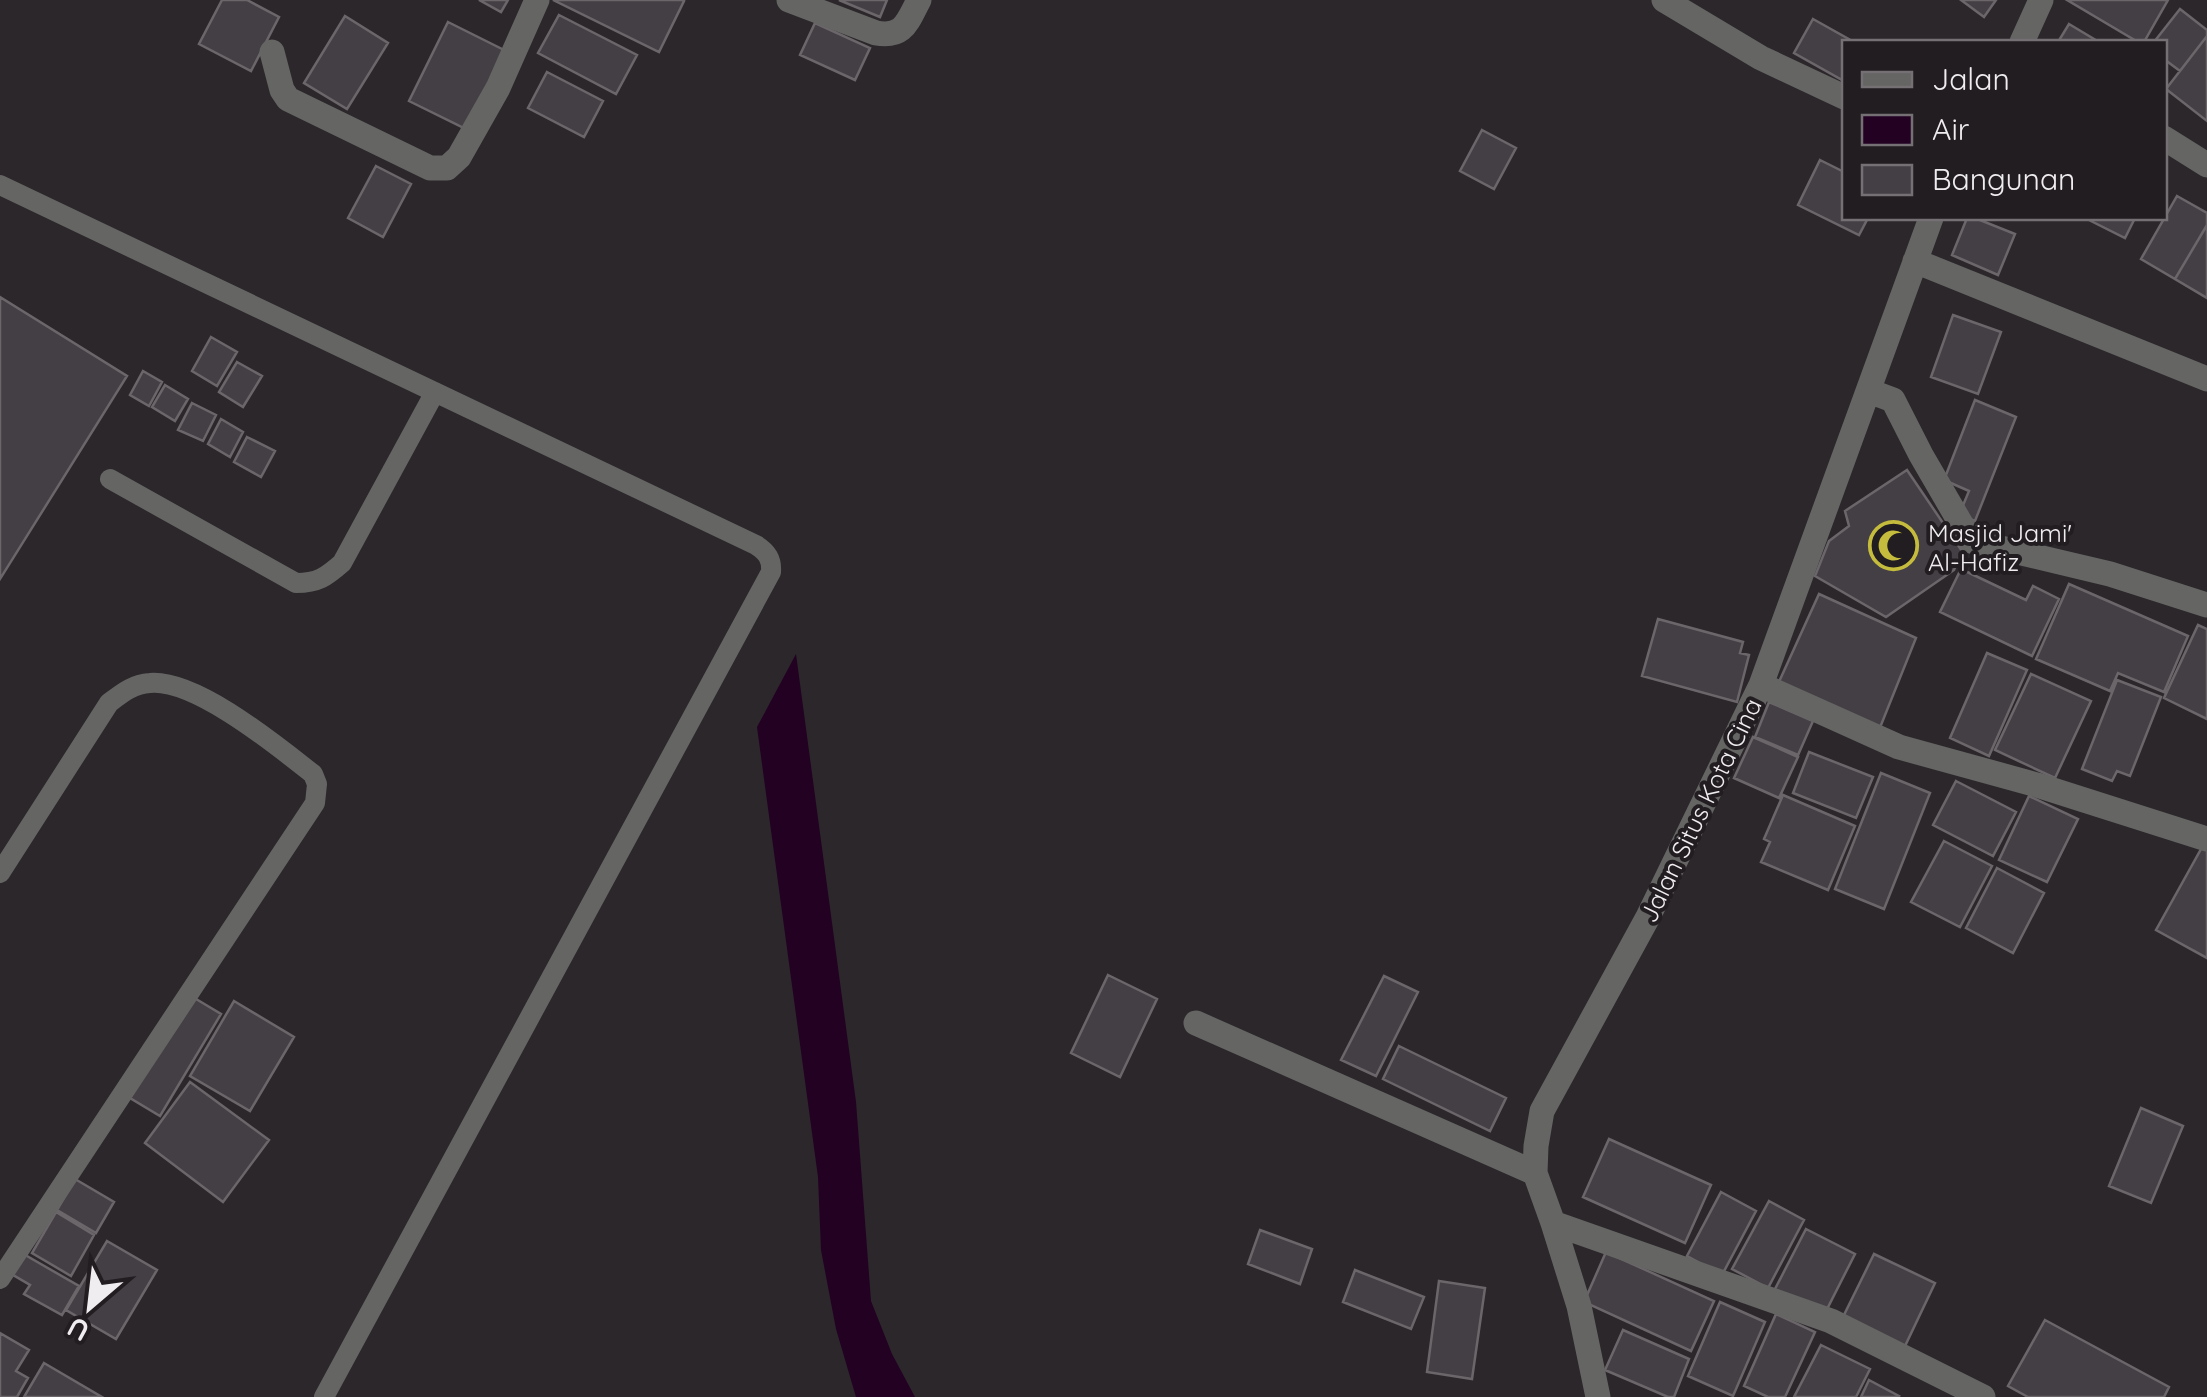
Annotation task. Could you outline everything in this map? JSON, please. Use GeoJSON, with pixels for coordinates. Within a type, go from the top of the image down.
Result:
{"type":"FeatureCollection","features":[{"type":"Feature","properties":{"kind":"street"},"geometry":{"type":"LineString","coordinates":[[272,52],[288,100],[430,168],[447,168],[459,156],[498,88],[537,0]]}},
{"type":"Feature","properties":{"kind":"street"},"geometry":{"type":"LineString","coordinates":[[788,0],[888,35],[901,30],[919,0]]}},
{"type":"Feature","properties":{"kind":"street"},"geometry":{"type":"LineString","coordinates":[[1664,0],[1761,58],[1842,96]]}},
{"type":"Feature","properties":{"kind":"street"},"geometry":{"type":"LineString","coordinates":[[2023,40],[2042,0]]}},
{"type":"Feature","properties":{"kind":"street"},"geometry":{"type":"LineString","coordinates":[[2167,140],[2207,165]]}},
{"type":"Feature","properties":{"kind":"street","name":"Jalan Situs Kota Cina"},"geometry":{"type":"LineString","coordinates":[[1598,1397],[1578,1306],[1534,1173],[1542,1111],[1648,917],[1760,685],[1930,220]]}},
{"type":"Feature","properties":{"kind":"street"},"geometry":{"type":"LineString","coordinates":[[1915,261],[2207,379]]}},
{"type":"Feature","properties":{"kind":"street"},"geometry":{"type":"LineString","coordinates":[[1869,391],[1893,400],[1971,541],[2110,574],[2207,606]]}},
{"type":"Feature","properties":{"kind":"street"},"geometry":{"type":"LineString","coordinates":[[1760,685],[1900,747],[2207,839]]}},
{"type":"Feature","properties":{"kind":"street"},"geometry":{"type":"LineString","coordinates":[[1196,1023],[1534,1173]]}},
{"type":"Feature","properties":{"kind":"street"},"geometry":{"type":"LineString","coordinates":[[1553,1222],[1831,1321],[1983,1397]]}},
{"type":"Feature","properties":{"kind":"lane"},"geometry":{"type":"LineString","coordinates":[[0,185],[756,545],[769,557],[771,572],[324,1397]]}},
{"type":"Feature","properties":{"kind":"lane"},"geometry":{"type":"LineString","coordinates":[[110,479],[296,583],[311,583],[342,563],[436,392]]}},
{"type":"Feature","properties":{"kind":"lane"},"geometry":{"type":"LineString","coordinates":[[0,872],[108,703],[135,686],[154,682],[179,687],[247,722],[313,774],[317,784],[315,803],[0,1279]]}},
{"type":"Feature","properties":{"kind":"water"},"geometry":{"type":"Polygon","coordinates":[[[796,654],[856,1102],[871,1301],[915,1397],[856,1397],[836,1329],[821,1250],[818,1177],[757,727],[796,654]]]}},
{"type":"Feature","properties":{"kind":"building"},"geometry":{"type":"Polygon","coordinates":[[[222,0],[247,0],[279,17],[251,71],[199,44],[222,0]]]}},
{"type":"Feature","properties":{"kind":"building"},"geometry":{"type":"Polygon","coordinates":[[[479,0],[508,0],[501,12],[479,0]]]}},
{"type":"Feature","properties":{"kind":"building"},"geometry":{"type":"Polygon","coordinates":[[[553,0],[682,0],[684,1],[659,52],[553,0]]]}},
{"type":"Feature","properties":{"kind":"building"},"geometry":{"type":"Polygon","coordinates":[[[839,0],[887,0],[880,17],[839,0]]]}},
{"type":"Feature","properties":{"kind":"building"},"geometry":{"type":"Polygon","coordinates":[[[1961,0],[1996,0],[1984,17],[1961,0]]]}},
{"type":"Feature","properties":{"kind":"building"},"geometry":{"type":"Polygon","coordinates":[[[2067,0],[2168,0],[2145,40],[2135,40],[2067,0]]]}},
{"type":"Feature","properties":{"kind":"building"},"geometry":{"type":"Polygon","coordinates":[[[2180,9],[2207,30],[2207,36],[2180,71],[2167,61],[2167,40],[2156,40],[2180,9]]]}},
{"type":"Feature","properties":{"kind":"building"},"geometry":{"type":"Polygon","coordinates":[[[559,15],[637,55],[616,94],[538,53],[559,15]]]}},
{"type":"Feature","properties":{"kind":"building"},"geometry":{"type":"Polygon","coordinates":[[[345,16],[388,43],[347,109],[304,83],[345,16]]]}},
{"type":"Feature","properties":{"kind":"building"},"geometry":{"type":"Polygon","coordinates":[[[1813,19],[1850,40],[1842,40],[1842,80],[1794,53],[1813,19]]]}},
{"type":"Feature","properties":{"kind":"building"},"geometry":{"type":"Polygon","coordinates":[[[448,22],[506,51],[466,129],[409,101],[448,22]]]}},
{"type":"Feature","properties":{"kind":"building"},"geometry":{"type":"Polygon","coordinates":[[[815,23],[870,48],[855,80],[800,55],[815,23]]]}},
{"type":"Feature","properties":{"kind":"building"},"geometry":{"type":"Polygon","coordinates":[[[2069,24],[2096,40],[2059,40],[2069,24]]]}},
{"type":"Feature","properties":{"kind":"building"},"geometry":{"type":"Polygon","coordinates":[[[2207,36],[2207,121],[2167,88],[2207,36]]]}},
{"type":"Feature","properties":{"kind":"building"},"geometry":{"type":"Polygon","coordinates":[[[547,72],[603,101],[584,137],[528,108],[547,72]]]}},
{"type":"Feature","properties":{"kind":"building"},"geometry":{"type":"Polygon","coordinates":[[[1482,130],[1516,148],[1494,189],[1460,171],[1482,130]]]}},
{"type":"Feature","properties":{"kind":"building"},"geometry":{"type":"Polygon","coordinates":[[[1820,160],[1842,171],[1842,220],[1867,220],[1859,235],[1798,205],[1820,160]]]}},
{"type":"Feature","properties":{"kind":"building"},"geometry":{"type":"Polygon","coordinates":[[[376,166],[411,184],[383,237],[348,218],[376,166]]]}},
{"type":"Feature","properties":{"kind":"building"},"geometry":{"type":"Polygon","coordinates":[[[2177,196],[2207,213],[2207,225],[2175,279],[2141,259],[2163,220],[2167,220],[2177,196]]]}},
{"type":"Feature","properties":{"kind":"building"},"geometry":{"type":"Polygon","coordinates":[[[1966,220],[1980,220],[2015,234],[1998,275],[1952,255],[1966,220]]]}},
{"type":"Feature","properties":{"kind":"building"},"geometry":{"type":"Polygon","coordinates":[[[2089,220],[2134,220],[2125,238],[2089,220]]]}},
{"type":"Feature","properties":{"kind":"building"},"geometry":{"type":"Polygon","coordinates":[[[2207,225],[2207,298],[2175,279],[2207,225]]]}},
{"type":"Feature","properties":{"kind":"building"},"geometry":{"type":"Polygon","coordinates":[[[0,297],[127,376],[0,579],[0,297]]]}},
{"type":"Feature","properties":{"kind":"building"},"geometry":{"type":"Polygon","coordinates":[[[1953,315],[2001,332],[1978,394],[1931,377],[1953,315]]]}},
{"type":"Feature","properties":{"kind":"building"},"geometry":{"type":"Polygon","coordinates":[[[211,337],[237,352],[217,386],[192,371],[211,337]]]}},
{"type":"Feature","properties":{"kind":"building"},"geometry":{"type":"Polygon","coordinates":[[[237,362],[262,376],[243,407],[219,392],[237,362]]]}},
{"type":"Feature","properties":{"kind":"building"},"geometry":{"type":"Polygon","coordinates":[[[143,371],[162,382],[149,406],[130,395],[143,371]]]}},
{"type":"Feature","properties":{"kind":"building"},"geometry":{"type":"Polygon","coordinates":[[[165,385],[188,399],[175,421],[152,407],[165,385]]]}},
{"type":"Feature","properties":{"kind":"building"},"geometry":{"type":"Polygon","coordinates":[[[1975,400],[2016,417],[1975,521],[1959,515],[1969,491],[1944,480],[1975,400]]]}},
{"type":"Feature","properties":{"kind":"building"},"geometry":{"type":"Polygon","coordinates":[[[192,403],[216,415],[203,441],[178,430],[192,403]]]}},
{"type":"Feature","properties":{"kind":"building"},"geometry":{"type":"Polygon","coordinates":[[[221,419],[243,432],[230,457],[208,444],[221,419]]]}},
{"type":"Feature","properties":{"kind":"building"},"geometry":{"type":"Polygon","coordinates":[[[247,437],[275,451],[261,477],[234,462],[247,437]]]}},
{"type":"Feature","properties":{"kind":"building","name":"Masjid Jami' Al-Hafiz"},"geometry":{"type":"Polygon","coordinates":[[[1907,470],[1962,551],[1954,570],[1886,617],[1815,576],[1829,541],[1849,526],[1845,511],[1907,470]]]}},
{"type":"Feature","properties":{"kind":"building"},"geometry":{"type":"Polygon","coordinates":[[[1961,569],[2026,600],[2033,586],[2059,599],[2032,656],[1940,612],[1961,569]]]}},
{"type":"Feature","properties":{"kind":"building"},"geometry":{"type":"Polygon","coordinates":[[[2069,584],[2188,636],[2164,692],[2118,673],[2110,691],[2036,659],[2069,584]]]}},
{"type":"Feature","properties":{"kind":"building"},"geometry":{"type":"Polygon","coordinates":[[[1819,594],[1916,638],[1879,730],[1778,684],[1819,594]]]}},
{"type":"Feature","properties":{"kind":"building"},"geometry":{"type":"Polygon","coordinates":[[[1658,619],[1743,642],[1740,653],[1749,655],[1737,702],[1642,676],[1658,619]]]}},
{"type":"Feature","properties":{"kind":"building"},"geometry":{"type":"Polygon","coordinates":[[[2198,625],[2207,629],[2207,719],[2164,698],[2198,625]]]}},
{"type":"Feature","properties":{"kind":"building"},"geometry":{"type":"Polygon","coordinates":[[[1987,653],[2027,670],[1989,756],[1950,738],[1987,653]]]}},
{"type":"Feature","properties":{"kind":"building"},"geometry":{"type":"Polygon","coordinates":[[[2031,674],[2091,701],[2055,778],[1995,750],[2031,674]]]}},
{"type":"Feature","properties":{"kind":"building"},"geometry":{"type":"Polygon","coordinates":[[[2117,680],[2161,697],[2130,776],[2117,771],[2112,781],[2082,769],[2117,680]]]}},
{"type":"Feature","properties":{"kind":"building"},"geometry":{"type":"Polygon","coordinates":[[[1769,702],[1813,721],[1798,755],[1755,737],[1769,702]]]}},
{"type":"Feature","properties":{"kind":"building"},"geometry":{"type":"Polygon","coordinates":[[[1753,737],[1798,757],[1779,798],[1734,778],[1753,737]]]}},
{"type":"Feature","properties":{"kind":"building"},"geometry":{"type":"Polygon","coordinates":[[[1809,752],[1873,777],[1856,818],[1793,793],[1809,752]]]}},
{"type":"Feature","properties":{"kind":"building"},"geometry":{"type":"Polygon","coordinates":[[[1881,773],[1930,793],[1884,909],[1835,889],[1881,773]]]}},
{"type":"Feature","properties":{"kind":"building"},"geometry":{"type":"Polygon","coordinates":[[[1956,781],[2016,812],[1993,856],[1933,825],[1956,781]]]}},
{"type":"Feature","properties":{"kind":"building"},"geometry":{"type":"Polygon","coordinates":[[[1783,795],[1855,826],[1828,890],[1761,862],[1770,842],[1764,839],[1783,795]]]}},
{"type":"Feature","properties":{"kind":"building"},"geometry":{"type":"Polygon","coordinates":[[[2029,796],[2078,819],[2047,882],[1999,860],[2029,796]]]}},
{"type":"Feature","properties":{"kind":"building"},"geometry":{"type":"Polygon","coordinates":[[[1944,841],[1992,866],[1960,927],[1911,902],[1944,841]]]}},
{"type":"Feature","properties":{"kind":"building"},"geometry":{"type":"Polygon","coordinates":[[[2207,843],[2207,958],[2156,930],[2207,843]]]}},
{"type":"Feature","properties":{"kind":"building"},"geometry":{"type":"Polygon","coordinates":[[[1997,868],[2044,893],[2013,953],[1966,928],[1997,868]]]}},
{"type":"Feature","properties":{"kind":"building"},"geometry":{"type":"Polygon","coordinates":[[[1108,975],[1157,999],[1120,1077],[1071,1053],[1108,975]]]}},
{"type":"Feature","properties":{"kind":"building"},"geometry":{"type":"Polygon","coordinates":[[[1384,976],[1418,992],[1376,1076],[1341,1060],[1384,976]]]}},
{"type":"Feature","properties":{"kind":"building"},"geometry":{"type":"Polygon","coordinates":[[[191,996],[221,1014],[160,1116],[130,1098],[191,996]]]}},
{"type":"Feature","properties":{"kind":"building"},"geometry":{"type":"Polygon","coordinates":[[[234,1001],[294,1037],[250,1111],[190,1076],[234,1001]]]}},
{"type":"Feature","properties":{"kind":"building"},"geometry":{"type":"Polygon","coordinates":[[[1399,1046],[1506,1098],[1490,1131],[1383,1079],[1399,1046]]]}},
{"type":"Feature","properties":{"kind":"building"},"geometry":{"type":"Polygon","coordinates":[[[190,1082],[269,1140],[223,1202],[145,1143],[190,1082]]]}},
{"type":"Feature","properties":{"kind":"building"},"geometry":{"type":"Polygon","coordinates":[[[2141,1108],[2183,1126],[2151,1203],[2109,1186],[2141,1108]]]}},
{"type":"Feature","properties":{"kind":"building"},"geometry":{"type":"Polygon","coordinates":[[[1609,1139],[1711,1185],[1685,1243],[1583,1197],[1609,1139]]]}},
{"type":"Feature","properties":{"kind":"building"},"geometry":{"type":"Polygon","coordinates":[[[75,1179],[114,1202],[96,1233],[57,1210],[75,1179]]]}},
{"type":"Feature","properties":{"kind":"building"},"geometry":{"type":"Polygon","coordinates":[[[1721,1192],[1756,1211],[1722,1275],[1687,1256],[1721,1192]]]}},
{"type":"Feature","properties":{"kind":"building"},"geometry":{"type":"Polygon","coordinates":[[[1769,1201],[1804,1220],[1768,1288],[1732,1269],[1769,1201]]]}},
{"type":"Feature","properties":{"kind":"building"},"geometry":{"type":"Polygon","coordinates":[[[56,1212],[94,1235],[71,1276],[32,1253],[56,1212]]]}},
{"type":"Feature","properties":{"kind":"building"},"geometry":{"type":"Polygon","coordinates":[[[1806,1229],[1855,1254],[1824,1315],[1775,1289],[1806,1229]]]}},
{"type":"Feature","properties":{"kind":"building"},"geometry":{"type":"Polygon","coordinates":[[[1260,1230],[1312,1249],[1300,1284],[1248,1264],[1260,1230]]]}},
{"type":"Feature","properties":{"kind":"building"},"geometry":{"type":"Polygon","coordinates":[[[107,1241],[157,1270],[116,1339],[66,1310],[107,1241]]]}},
{"type":"Feature","properties":{"kind":"building"},"geometry":{"type":"Polygon","coordinates":[[[20,1252],[79,1286],[62,1315],[24,1294],[30,1285],[8,1272],[20,1252]]]}},
{"type":"Feature","properties":{"kind":"building"},"geometry":{"type":"Polygon","coordinates":[[[1606,1252],[1714,1301],[1691,1351],[1584,1302],[1606,1252]]]}},
{"type":"Feature","properties":{"kind":"building"},"geometry":{"type":"Polygon","coordinates":[[[1874,1254],[1935,1283],[1905,1346],[1843,1317],[1874,1254]]]}},
{"type":"Feature","properties":{"kind":"building"},"geometry":{"type":"Polygon","coordinates":[[[1355,1270],[1424,1297],[1411,1329],[1343,1302],[1355,1270]]]}},
{"type":"Feature","properties":{"kind":"building"},"geometry":{"type":"Polygon","coordinates":[[[1439,1281],[1485,1288],[1472,1379],[1427,1372],[1439,1281]]]}},
{"type":"Feature","properties":{"kind":"building"},"geometry":{"type":"Polygon","coordinates":[[[1720,1302],[1765,1322],[1733,1396],[1688,1376],[1720,1302]]]}},
{"type":"Feature","properties":{"kind":"building"},"geometry":{"type":"Polygon","coordinates":[[[1776,1314],[1815,1332],[1785,1397],[1768,1397],[1744,1386],[1776,1314]]]}},
{"type":"Feature","properties":{"kind":"building"},"geometry":{"type":"Polygon","coordinates":[[[2045,1320],[2169,1387],[2164,1397],[2028,1397],[2008,1386],[2045,1320]]]}},
{"type":"Feature","properties":{"kind":"building"},"geometry":{"type":"Polygon","coordinates":[[[1623,1330],[1689,1359],[1674,1397],[1605,1370],[1623,1330]]]}},
{"type":"Feature","properties":{"kind":"building"},"geometry":{"type":"Polygon","coordinates":[[[0,1333],[29,1350],[16,1371],[28,1378],[17,1397],[0,1397],[0,1333]]]}},
{"type":"Feature","properties":{"kind":"building"},"geometry":{"type":"Polygon","coordinates":[[[1821,1345],[1870,1369],[1856,1397],[1794,1397],[1821,1345]]]}},
{"type":"Feature","properties":{"kind":"building"},"geometry":{"type":"Polygon","coordinates":[[[44,1363],[102,1397],[24,1397],[44,1363]]]}},
{"type":"Feature","properties":{"kind":"building"},"geometry":{"type":"Polygon","coordinates":[[[1869,1380],[1899,1396],[1861,1397],[1869,1380]]]}},
{"type":"Feature","properties":{"kind":"place","name":"Masjid Jami' Al-Hafiz"},"geometry":{"type":"Point","coordinates":[1893,546]}}]}
